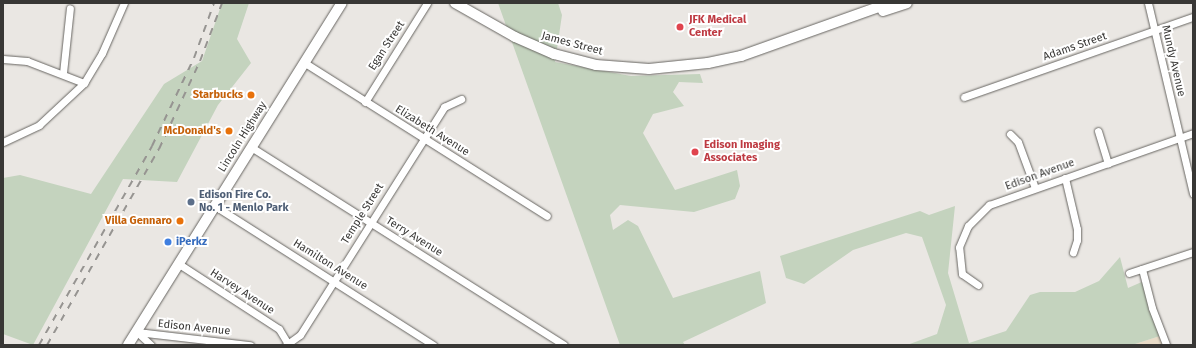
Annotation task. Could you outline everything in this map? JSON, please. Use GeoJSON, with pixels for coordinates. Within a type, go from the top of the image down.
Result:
{"type":"FeatureCollection","features":[{"type":"Feature","properties":{"kind":"street"},"geometry":{"type":"LineString","coordinates":[[3,142],[38,125],[84,83],[102,54],[124,3]]}},
{"type":"Feature","properties":{"kind":"street","name":"Lincoln Highway"},"geometry":{"type":"LineString","coordinates":[[128,345],[342,3]]}},
{"type":"Feature","properties":{"kind":"street","name":"Egan Street"},"geometry":{"type":"LineString","coordinates":[[365,102],[428,3]]}},
{"type":"Feature","properties":{"kind":"street","name":"James Street"},"geometry":{"type":"LineString","coordinates":[[455,3],[532,45],[596,65],[649,68],[708,63],[741,56],[890,3]]}},
{"type":"Feature","properties":{"kind":"street","name":"James Street"},"geometry":{"type":"LineString","coordinates":[[741,56],[758,55],[907,3]]}},
{"type":"Feature","properties":{"kind":"street","name":"Mundy Avenue"},"geometry":{"type":"LineString","coordinates":[[1148,3],[1193,194]]}},
{"type":"Feature","properties":{"kind":"street"},"geometry":{"type":"LineString","coordinates":[[63,73],[70,8]]}},
{"type":"Feature","properties":{"kind":"street","name":"Adams Street"},"geometry":{"type":"LineString","coordinates":[[964,97],[1193,17]]}},
{"type":"Feature","properties":{"kind":"street"},"geometry":{"type":"LineString","coordinates":[[3,59],[27,61],[63,73],[84,83]]}},
{"type":"Feature","properties":{"kind":"street","name":"Elizabeth Avenue"},"geometry":{"type":"LineString","coordinates":[[305,63],[547,216]]}},
{"type":"Feature","properties":{"kind":"street","name":"Temple Street"},"geometry":{"type":"LineString","coordinates":[[289,345],[300,335],[444,107],[461,99]]}},
{"type":"Feature","properties":{"kind":"street"},"geometry":{"type":"LineString","coordinates":[[1098,131],[1108,163]]}},
{"type":"Feature","properties":{"kind":"street","name":"Edison Avenue"},"geometry":{"type":"LineString","coordinates":[[978,285],[966,279],[959,266],[960,243],[968,226],[989,206],[1035,188],[1193,133]]}},
{"type":"Feature","properties":{"kind":"street"},"geometry":{"type":"LineString","coordinates":[[1010,134],[1018,142],[1035,188]]}},
{"type":"Feature","properties":{"kind":"street","name":"Terry Avenue"},"geometry":{"type":"LineString","coordinates":[[251,147],[564,345]]}},
{"type":"Feature","properties":{"kind":"street"},"geometry":{"type":"LineString","coordinates":[[1065,178],[1077,229],[1077,240],[1073,252]]}},
{"type":"Feature","properties":{"kind":"street","name":"Hamilton Avenue"},"geometry":{"type":"LineString","coordinates":[[215,206],[334,280],[433,345]]}},
{"type":"Feature","properties":{"kind":"street"},"geometry":{"type":"LineString","coordinates":[[1129,273],[1193,252]]}},
{"type":"Feature","properties":{"kind":"street","name":"Harvey Avenue"},"geometry":{"type":"LineString","coordinates":[[179,264],[279,329],[289,345]]}},
{"type":"Feature","properties":{"kind":"street"},"geometry":{"type":"LineString","coordinates":[[1142,269],[1152,308],[1166,345]]}},
{"type":"Feature","properties":{"kind":"street"},"geometry":{"type":"LineString","coordinates":[[136,332],[151,345]]}},
{"type":"Feature","properties":{"kind":"street","name":"Edison Avenue"},"geometry":{"type":"LineString","coordinates":[[136,332],[250,345]]}},
{"type":"Feature","properties":{"kind":"street"},"geometry":{"type":"LineString","coordinates":[[280,345],[289,345]]}},
{"type":"Feature","properties":{"kind":"shaded area"},"geometry":{"type":"Polygon","coordinates":[[[1163,335],[1167,345],[1132,345],[1163,335]]]}},
{"type":"Feature","properties":{"kind":"green space"},"geometry":{"type":"Polygon","coordinates":[[[222,3],[249,3],[237,39],[251,63],[218,105],[177,182],[123,179],[33,345],[3,334],[3,178],[20,175],[91,194],[164,84],[202,61],[222,3]]]}},
{"type":"Feature","properties":{"kind":"green space"},"geometry":{"type":"Polygon","coordinates":[[[498,3],[558,3],[562,15],[555,62],[631,76],[700,74],[703,83],[679,82],[673,92],[684,106],[653,114],[643,133],[675,190],[737,170],[740,186],[735,199],[694,212],[620,205],[610,215],[613,230],[628,220],[638,226],[673,298],[760,271],[766,303],[683,342],[685,345],[620,345],[498,3]]]}},
{"type":"Feature","properties":{"kind":"green space"},"geometry":{"type":"Polygon","coordinates":[[[955,206],[948,273],[969,343],[1006,331],[1030,295],[1040,292],[1075,292],[1099,281],[1120,257],[1128,288],[1144,281],[1163,335],[1132,345],[907,345],[937,334],[946,305],[922,237],[906,233],[853,250],[804,284],[786,278],[780,256],[920,211],[929,215],[955,206]]]}},
{"type":"Feature","properties":{"kind":"railway"},"geometry":{"type":"LineString","coordinates":[[39,345],[152,146],[194,58],[214,3]]}},
{"type":"Feature","properties":{"kind":"railway"},"geometry":{"type":"LineString","coordinates":[[47,345],[159,149],[200,61],[222,3]]}},
{"type":"Feature","properties":{"kind":"place","name":"JFK Medical Center"},"geometry":{"type":"Point","coordinates":[680,27]}},
{"type":"Feature","properties":{"kind":"place","name":"Starbucks"},"geometry":{"type":"Point","coordinates":[251,95]}},
{"type":"Feature","properties":{"kind":"place","name":"McDonald's"},"geometry":{"type":"Point","coordinates":[229,131]}},
{"type":"Feature","properties":{"kind":"place","name":"Edison Imaging Associates"},"geometry":{"type":"Point","coordinates":[695,152]}},
{"type":"Feature","properties":{"kind":"place","name":"Edison Fire Co. No. 1 - Menlo Park"},"geometry":{"type":"Point","coordinates":[191,202]}},
{"type":"Feature","properties":{"kind":"place","name":"Villa Gennaro"},"geometry":{"type":"Point","coordinates":[180,221]}},
{"type":"Feature","properties":{"kind":"place","name":"iPerkz"},"geometry":{"type":"Point","coordinates":[168,242]}}]}
